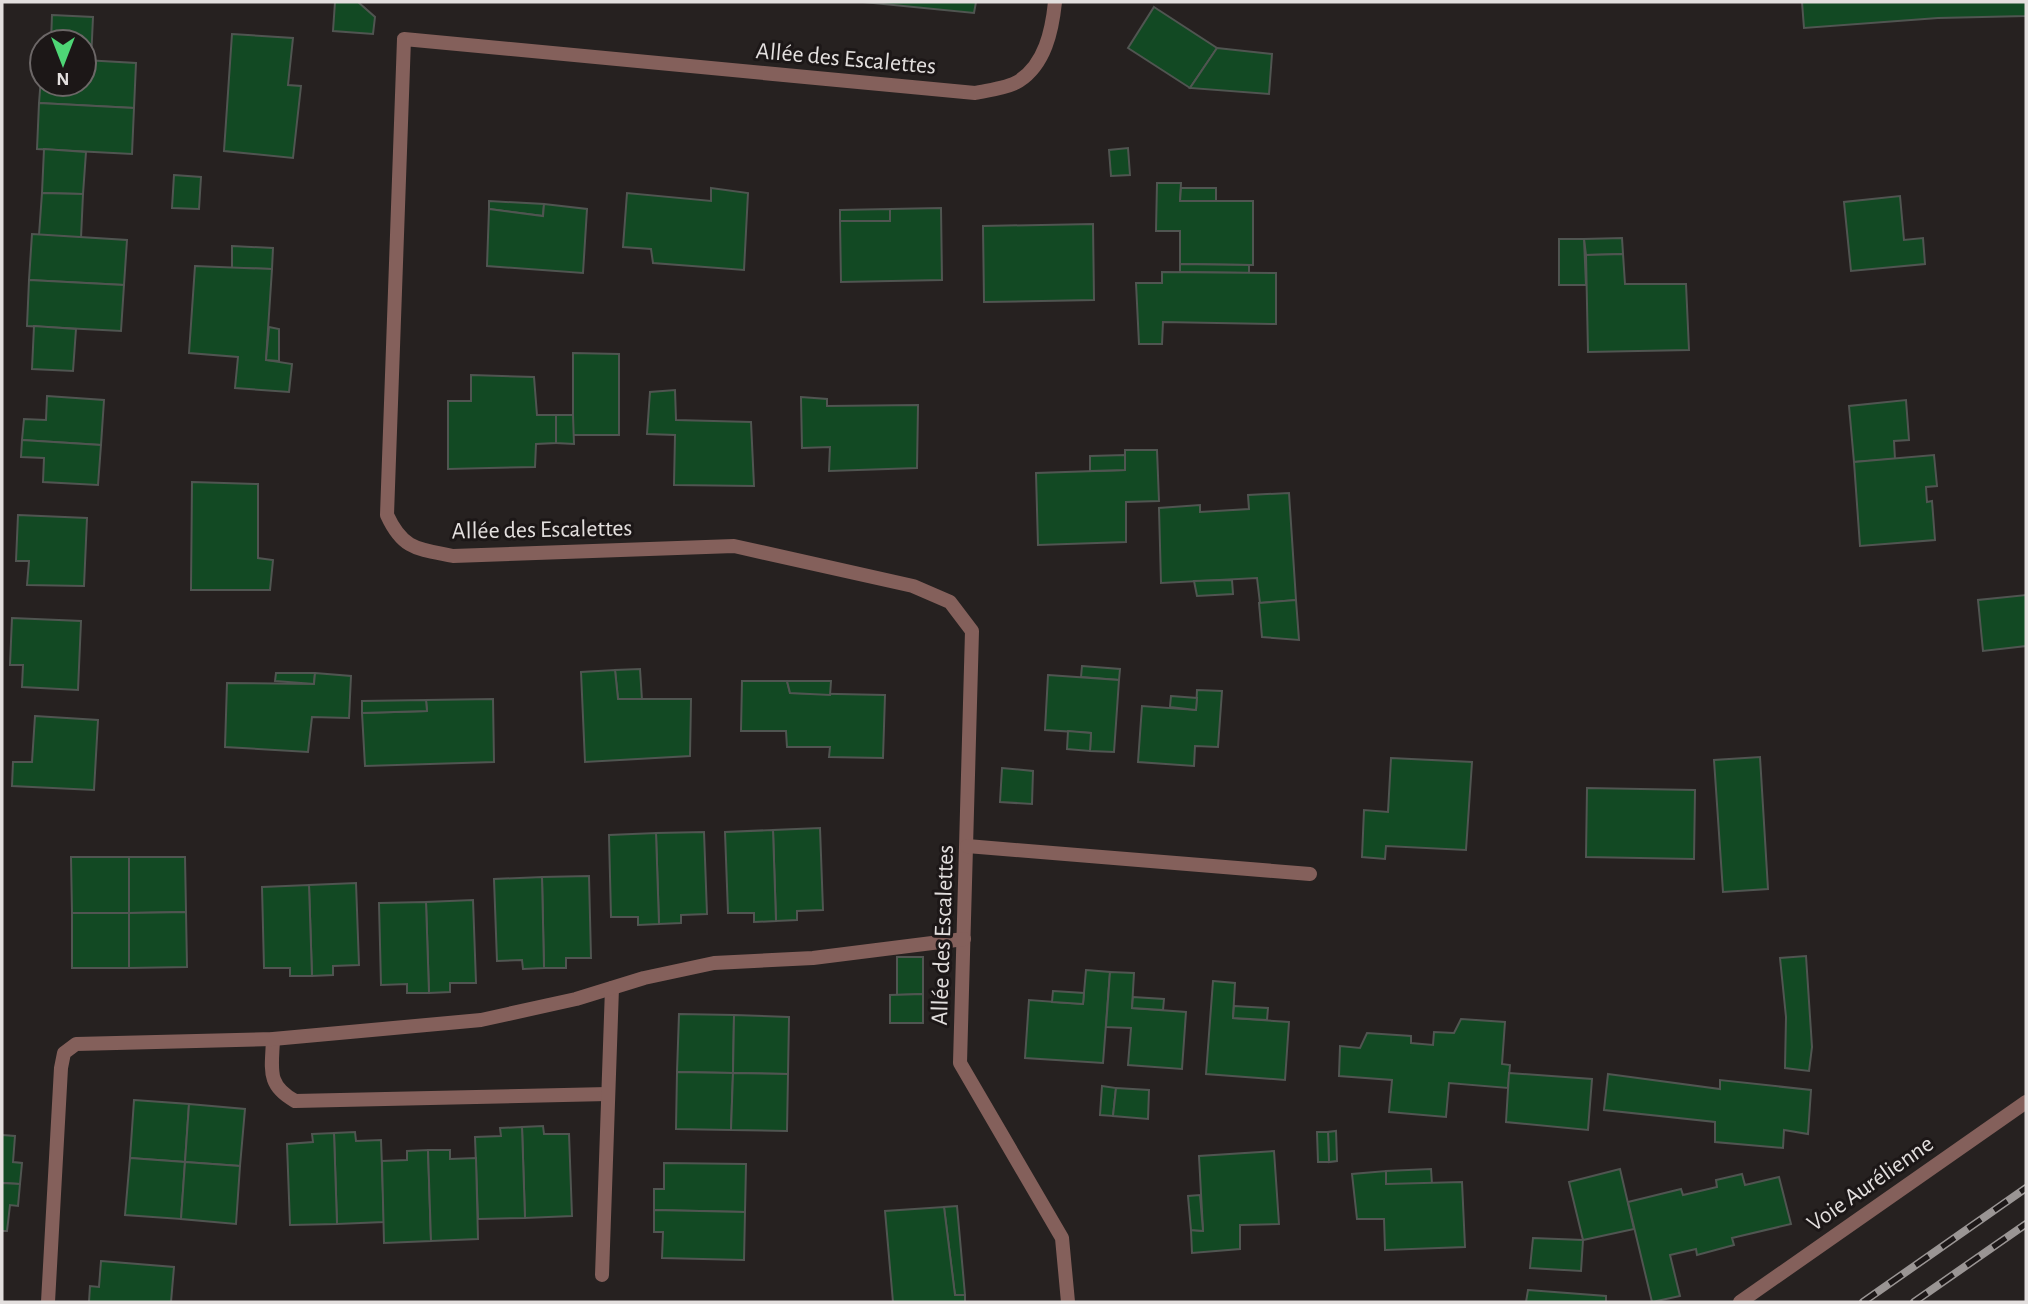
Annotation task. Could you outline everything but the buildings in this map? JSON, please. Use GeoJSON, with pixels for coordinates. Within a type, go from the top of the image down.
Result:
{"type":"FeatureCollection","features":[{"type":"Feature","properties":{"kind":"street","name":"Allée des Escalettes"},"geometry":{"type":"LineString","coordinates":[[1055,2],[1053,22],[1040,60],[1017,83],[975,93],[404,39],[387,515],[396,536],[419,550],[453,556],[734,546],[913,586],[950,602],[972,631],[960,1063],[1062,1238],[1068,1302]]}},
{"type":"Feature","properties":{"kind":"street"},"geometry":{"type":"LineString","coordinates":[[967,846],[1310,874]]}},
{"type":"Feature","properties":{"kind":"street"},"geometry":{"type":"LineString","coordinates":[[48,1302],[64,1053],[76,1044],[273,1039],[481,1020],[714,963],[813,958],[964,939]]}},
{"type":"Feature","properties":{"kind":"street"},"geometry":{"type":"LineString","coordinates":[[602,1275],[612,988]]}},
{"type":"Feature","properties":{"kind":"street"},"geometry":{"type":"LineString","coordinates":[[273,1039],[272,1079],[279,1093],[295,1101],[608,1094]]}},
{"type":"Feature","properties":{"kind":"street","name":"Voie Aurélienne"},"geometry":{"type":"LineString","coordinates":[[1740,1302],[2026,1102]]}},
{"type":"Feature","properties":{"kind":"railway"},"geometry":{"type":"LineString","coordinates":[[1863,1302],[2026,1188]]}},
{"type":"Feature","properties":{"kind":"railway"},"geometry":{"type":"LineString","coordinates":[[1914,1302],[2026,1224]]}}]}
